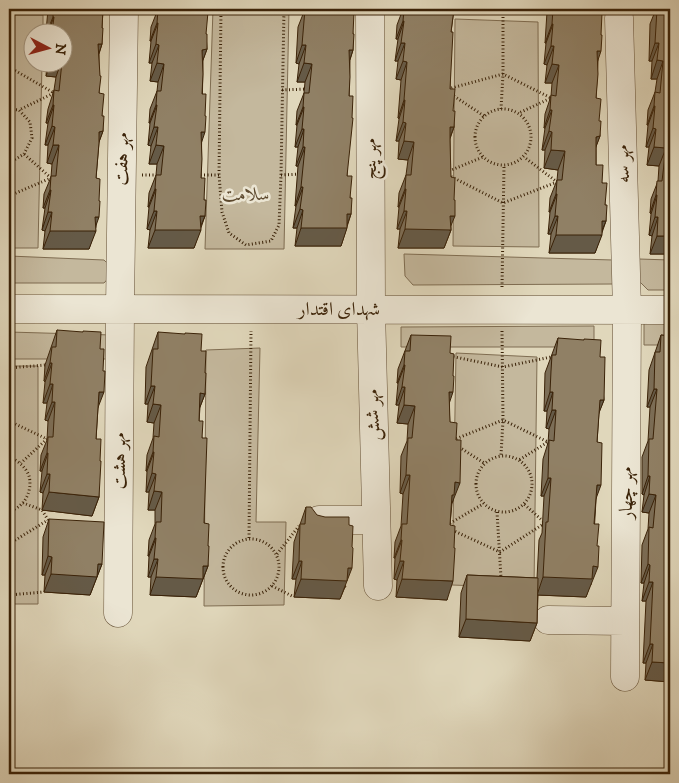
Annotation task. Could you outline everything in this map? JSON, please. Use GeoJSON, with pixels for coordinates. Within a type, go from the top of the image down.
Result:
{"type":"FeatureCollection","features":[{"type":"Feature","properties":{"kind":"street","name":"مهر هفت"},"geometry":{"type":"LineString","coordinates":[[120,309],[124,9]]}},
{"type":"Feature","properties":{"kind":"street","name":"مهر پنج"},"geometry":{"type":"LineString","coordinates":[[370,9],[371,309]]}},
{"type":"Feature","properties":{"kind":"street","name":"مهر سه"},"geometry":{"type":"LineString","coordinates":[[619,18],[626,310]]}},
{"type":"Feature","properties":{"kind":"street","name":"شهدای اقتدار"},"geometry":{"type":"LineString","coordinates":[[9,309],[670,310]]}},
{"type":"Feature","properties":{"kind":"street","name":"مهر هشت"},"geometry":{"type":"LineString","coordinates":[[118,613],[120,309]]}},
{"type":"Feature","properties":{"kind":"street","name":"مهر شش"},"geometry":{"type":"LineString","coordinates":[[371,309],[378,586]]}},
{"type":"Feature","properties":{"kind":"street","name":"مهر چهار"},"geometry":{"type":"LineString","coordinates":[[625,677],[626,310]]}},
{"type":"Feature","properties":{"kind":"street"},"geometry":{"type":"LineString","coordinates":[[309,522],[376,520]]}},
{"type":"Feature","properties":{"kind":"street"},"geometry":{"type":"LineString","coordinates":[[548,620],[625,621]]}},
{"type":"Feature","properties":{"kind":"path"},"geometry":{"type":"LineString","coordinates":[[124,9],[163,9]]}},
{"type":"Feature","properties":{"kind":"path"},"geometry":{"type":"LineString","coordinates":[[192,9],[220,9],[219,175],[222,212],[229,233],[246,245],[271,241],[279,225],[284,10],[313,11]]}},
{"type":"Feature","properties":{"kind":"path"},"geometry":{"type":"LineString","coordinates":[[501,109],[503,11]]}},
{"type":"Feature","properties":{"kind":"path"},"geometry":{"type":"LineString","coordinates":[[9,67],[54,93],[20,110],[9,109]]}},
{"type":"Feature","properties":{"kind":"path"},"geometry":{"type":"LineString","coordinates":[[484,116],[445,90],[503,74],[551,98],[518,113]]}},
{"type":"Feature","properties":{"kind":"path"},"geometry":{"type":"LineString","coordinates":[[282,90],[312,89]]}},
{"type":"Feature","properties":{"kind":"path"},"geometry":{"type":"LineString","coordinates":[[501,109],[518,113],[529,126],[531,142],[524,157],[515,163],[504,166],[492,164],[483,157],[476,144],[476,129],[484,116],[501,109]]}},
{"type":"Feature","properties":{"kind":"path"},"geometry":{"type":"LineString","coordinates":[[9,163],[24,154],[32,138],[30,122],[20,110]]}},
{"type":"Feature","properties":{"kind":"path"},"geometry":{"type":"LineString","coordinates":[[9,196],[51,178],[24,154]]}},
{"type":"Feature","properties":{"kind":"path"},"geometry":{"type":"LineString","coordinates":[[483,157],[444,173],[503,203],[557,182],[524,157]]}},
{"type":"Feature","properties":{"kind":"path"},"geometry":{"type":"LineString","coordinates":[[501,455],[503,420],[504,166]]}},
{"type":"Feature","properties":{"kind":"path"},"geometry":{"type":"LineString","coordinates":[[281,175],[301,174]]}},
{"type":"Feature","properties":{"kind":"path"},"geometry":{"type":"LineString","coordinates":[[122,175],[160,175]]}},
{"type":"Feature","properties":{"kind":"path"},"geometry":{"type":"LineString","coordinates":[[190,175],[219,175]]}},
{"type":"Feature","properties":{"kind":"path"},"geometry":{"type":"LineString","coordinates":[[249,538],[250,310]]}},
{"type":"Feature","properties":{"kind":"path"},"geometry":{"type":"LineString","coordinates":[[444,354],[503,367],[551,357]]}},
{"type":"Feature","properties":{"kind":"path"},"geometry":{"type":"LineString","coordinates":[[9,368],[45,365]]}},
{"type":"Feature","properties":{"kind":"path"},"geometry":{"type":"LineString","coordinates":[[484,463],[450,441],[503,420],[548,442],[519,460]]}},
{"type":"Feature","properties":{"kind":"path"},"geometry":{"type":"LineString","coordinates":[[9,421],[47,439],[21,463]]}},
{"type":"Feature","properties":{"kind":"path"},"geometry":{"type":"LineString","coordinates":[[501,455],[519,460],[530,472],[532,489],[524,504],[512,512],[497,512],[483,504],[476,491],[476,476],[484,463],[501,455]]}},
{"type":"Feature","properties":{"kind":"path"},"geometry":{"type":"LineString","coordinates":[[9,457],[21,463],[29,476],[29,490],[23,504],[9,511]]}},
{"type":"Feature","properties":{"kind":"path"},"geometry":{"type":"LineString","coordinates":[[9,544],[48,520],[42,510],[23,504]]}},
{"type":"Feature","properties":{"kind":"path"},"geometry":{"type":"LineString","coordinates":[[483,504],[444,527],[500,552]]}},
{"type":"Feature","properties":{"kind":"path"},"geometry":{"type":"LineString","coordinates":[[500,552],[545,523],[524,504]]}},
{"type":"Feature","properties":{"kind":"path"},"geometry":{"type":"LineString","coordinates":[[497,512],[501,586]]}},
{"type":"Feature","properties":{"kind":"path"},"geometry":{"type":"LineString","coordinates":[[277,554],[309,522]]}},
{"type":"Feature","properties":{"kind":"path"},"geometry":{"type":"LineString","coordinates":[[249,538],[266,542],[277,554],[279,571],[272,586],[258,594],[243,594],[230,585],[223,571],[225,556],[234,544],[249,538]]}},
{"type":"Feature","properties":{"kind":"path"},"geometry":{"type":"LineString","coordinates":[[272,586],[294,597]]}},
{"type":"Feature","properties":{"kind":"path"},"geometry":{"type":"LineString","coordinates":[[9,595],[44,592]]}},
{"type":"Feature","properties":{"kind":"green space","name":"سلامت"},"geometry":{"type":"Polygon","coordinates":[[[213,9],[289,9],[284,249],[205,249],[213,9]]]}},
{"type":"Feature","properties":{"kind":"green space"},"geometry":{"type":"Polygon","coordinates":[[[9,15],[43,15],[43,22],[22,22],[22,72],[42,72],[38,248],[9,248],[9,15]]]}},
{"type":"Feature","properties":{"kind":"green space"},"geometry":{"type":"Polygon","coordinates":[[[455,19],[538,22],[539,247],[453,246],[455,19]]]}},
{"type":"Feature","properties":{"kind":"green space"},"geometry":{"type":"Polygon","coordinates":[[[404,254],[613,260],[614,284],[413,285],[405,276],[404,254]]]}},
{"type":"Feature","properties":{"kind":"green space"},"geometry":{"type":"Polygon","coordinates":[[[9,256],[104,260],[115,271],[104,283],[9,283],[9,256]]]}},
{"type":"Feature","properties":{"kind":"green space"},"geometry":{"type":"Polygon","coordinates":[[[639,259],[670,260],[670,290],[648,290],[639,281],[639,259]]]}},
{"type":"Feature","properties":{"kind":"green space"},"geometry":{"type":"Polygon","coordinates":[[[644,321],[670,322],[670,345],[644,345],[644,321]]]}},
{"type":"Feature","properties":{"kind":"green space"},"geometry":{"type":"Polygon","coordinates":[[[594,326],[594,347],[401,347],[401,327],[594,326]]]}},
{"type":"Feature","properties":{"kind":"green space"},"geometry":{"type":"Polygon","coordinates":[[[9,332],[112,335],[112,359],[9,359],[9,332]]]}},
{"type":"Feature","properties":{"kind":"green space"},"geometry":{"type":"Polygon","coordinates":[[[260,348],[256,522],[286,522],[284,605],[204,606],[206,350],[260,348]]]}},
{"type":"Feature","properties":{"kind":"green space"},"geometry":{"type":"Polygon","coordinates":[[[456,353],[537,357],[534,588],[452,585],[456,353]]]}},
{"type":"Feature","properties":{"kind":"green space"},"geometry":{"type":"Polygon","coordinates":[[[9,366],[38,366],[38,604],[9,604],[9,366]]]}},
{"type":"Feature","properties":{"kind":"building"},"geometry":{"type":"Polygon","coordinates":[[[53,9],[103,9],[102,44],[98,44],[101,76],[99,93],[104,94],[102,116],[104,116],[103,131],[99,132],[96,178],[100,179],[100,201],[99,217],[95,217],[96,231],[50,231],[52,212],[48,212],[51,176],[56,176],[59,145],[53,145],[55,127],[52,126],[54,90],[59,91],[61,72],[72,72],[72,22],[53,22],[53,9]]]}},
{"type":"Feature","properties":{"kind":"building"},"geometry":{"type":"Polygon","coordinates":[[[158,9],[203,9],[203,11],[208,12],[207,49],[202,50],[202,94],[206,94],[206,116],[205,132],[201,132],[201,178],[205,178],[204,200],[206,200],[205,216],[200,216],[201,230],[155,230],[157,211],[154,211],[156,175],[161,175],[164,146],[156,145],[158,127],[154,127],[157,91],[161,91],[164,64],[157,63],[159,45],[156,44],[158,9]]]}},
{"type":"Feature","properties":{"kind":"building"},"geometry":{"type":"Polygon","coordinates":[[[305,9],[350,9],[350,11],[354,12],[353,50],[349,50],[349,96],[353,96],[353,118],[347,176],[352,176],[350,198],[352,198],[351,214],[347,214],[347,228],[301,228],[303,210],[300,209],[303,187],[301,187],[305,147],[303,147],[304,129],[302,129],[303,107],[304,93],[309,93],[312,64],[304,63],[306,45],[302,45],[305,9]]]}},
{"type":"Feature","properties":{"kind":"building"},"geometry":{"type":"Polygon","coordinates":[[[404,9],[454,9],[451,32],[453,32],[450,89],[455,89],[453,111],[455,111],[454,127],[450,127],[450,141],[451,177],[455,178],[455,216],[450,216],[451,230],[405,229],[407,211],[404,211],[406,175],[411,175],[414,142],[404,141],[406,123],[403,122],[407,62],[403,61],[405,43],[401,43],[404,9]]]}},
{"type":"Feature","properties":{"kind":"building"},"geometry":{"type":"Polygon","coordinates":[[[553,9],[598,9],[598,13],[602,13],[601,51],[597,51],[596,98],[601,99],[599,121],[601,121],[600,136],[596,137],[596,165],[603,165],[602,183],[607,183],[606,221],[602,221],[602,235],[556,235],[558,216],[555,216],[557,180],[562,180],[565,151],[551,150],[552,132],[549,131],[552,110],[550,110],[551,95],[556,96],[559,65],[552,64],[554,46],[551,46],[553,9]]]}},
{"type":"Feature","properties":{"kind":"building"},"geometry":{"type":"Polygon","coordinates":[[[657,9],[670,9],[670,236],[657,236],[658,217],[655,217],[657,181],[662,181],[666,148],[654,147],[656,129],[653,128],[655,92],[660,93],[663,61],[657,60],[659,43],[655,43],[657,9]]]}},
{"type":"Feature","properties":{"kind":"building"},"geometry":{"type":"Polygon","coordinates":[[[57,330],[101,332],[100,349],[104,349],[103,371],[105,371],[104,392],[99,392],[96,439],[101,439],[99,497],[49,492],[50,474],[47,474],[48,437],[53,437],[55,402],[52,402],[53,384],[50,384],[52,363],[50,363],[52,347],[56,347],[57,330]]]}},
{"type":"Feature","properties":{"kind":"building"},"geometry":{"type":"Polygon","coordinates":[[[158,332],[202,334],[201,351],[206,351],[205,394],[200,393],[199,421],[203,421],[202,438],[207,438],[204,523],[209,524],[209,546],[208,566],[203,566],[203,579],[156,577],[158,559],[154,559],[156,522],[161,522],[162,492],[154,491],[156,474],[152,473],[154,436],[159,437],[161,405],[153,404],[155,386],[151,386],[153,349],[158,349],[158,332]]]}},
{"type":"Feature","properties":{"kind":"building"},"geometry":{"type":"Polygon","coordinates":[[[411,335],[451,336],[450,353],[454,354],[454,376],[453,392],[449,392],[450,422],[457,423],[456,440],[461,440],[460,483],[455,482],[450,525],[455,526],[453,581],[402,579],[404,561],[400,561],[402,524],[407,524],[410,475],[406,475],[408,438],[412,438],[415,406],[404,405],[405,387],[402,387],[405,351],[410,351],[411,335]]]}},
{"type":"Feature","properties":{"kind":"building"},"geometry":{"type":"Polygon","coordinates":[[[661,335],[670,336],[670,663],[652,662],[653,644],[650,644],[653,582],[649,582],[649,527],[653,528],[656,495],[649,494],[649,439],[653,439],[657,389],[654,389],[655,352],[660,352],[661,335]]]}},
{"type":"Feature","properties":{"kind":"building"},"geometry":{"type":"Polygon","coordinates":[[[558,338],[601,340],[600,357],[605,357],[604,400],[600,400],[597,442],[602,443],[601,485],[597,485],[594,524],[599,524],[598,567],[593,566],[592,579],[543,577],[551,478],[548,478],[549,440],[554,441],[556,410],[552,410],[553,392],[550,392],[552,355],[556,355],[558,338]]]}},
{"type":"Feature","properties":{"kind":"building"},"geometry":{"type":"Polygon","coordinates":[[[306,507],[311,507],[317,515],[325,517],[349,517],[349,525],[353,526],[353,548],[352,568],[348,568],[347,581],[301,579],[302,561],[299,561],[300,524],[305,524],[306,507]]]}},
{"type":"Feature","properties":{"kind":"building"},"geometry":{"type":"Polygon","coordinates":[[[49,519],[104,522],[102,564],[98,564],[97,577],[51,574],[52,557],[48,556],[49,519]]]}},
{"type":"Feature","properties":{"kind":"building"},"geometry":{"type":"Polygon","coordinates":[[[467,575],[538,578],[537,623],[466,619],[467,575]]]}}]}
